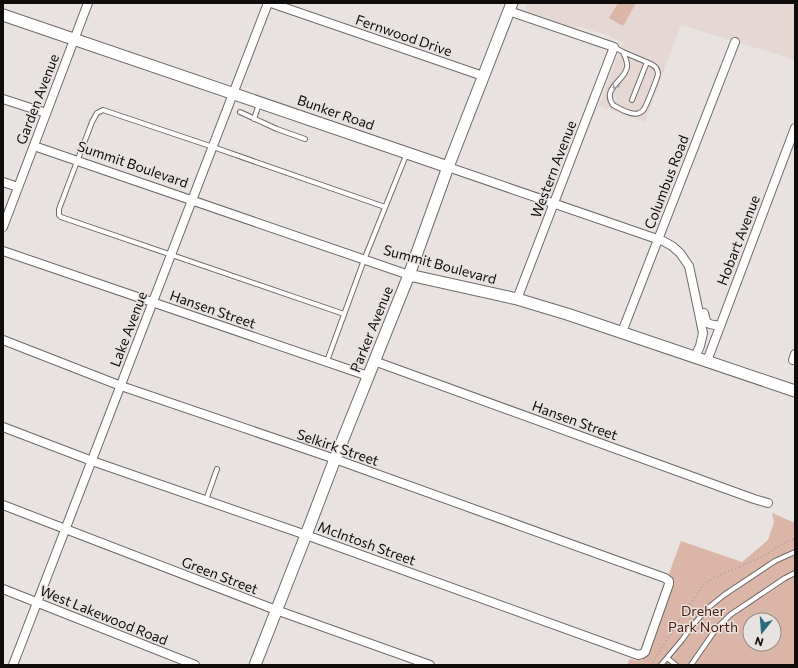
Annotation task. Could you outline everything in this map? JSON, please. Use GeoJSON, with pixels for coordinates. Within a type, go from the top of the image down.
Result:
{"type":"FeatureCollection","features":[{"type":"Feature","properties":{"kind":"street","name":"Garden Avenue"},"geometry":{"type":"LineString","coordinates":[[3,227],[88,3]]}},
{"type":"Feature","properties":{"kind":"street","name":"Fernwood Drive"},"geometry":{"type":"LineString","coordinates":[[270,3],[483,76]]}},
{"type":"Feature","properties":{"kind":"street","name":"Lake Avenue"},"geometry":{"type":"LineString","coordinates":[[13,665],[171,254],[270,3]]}},
{"type":"Feature","properties":{"kind":"street","name":"Parker Avenue"},"geometry":{"type":"LineString","coordinates":[[255,665],[335,459],[409,275],[448,167],[510,7]]}},
{"type":"Feature","properties":{"kind":"street"},"geometry":{"type":"LineString","coordinates":[[510,7],[614,47]]}},
{"type":"Feature","properties":{"kind":"street","name":"Bunker Road"},"geometry":{"type":"LineString","coordinates":[[3,15],[74,38],[663,241],[672,246],[687,261],[696,294]]}},
{"type":"Feature","properties":{"kind":"street","name":"Columbus Road"},"geometry":{"type":"LineString","coordinates":[[622,332],[734,42]]}},
{"type":"Feature","properties":{"kind":"street","name":"Western Avenue"},"geometry":{"type":"LineString","coordinates":[[517,299],[614,47]]}},
{"type":"Feature","properties":{"kind":"street"},"geometry":{"type":"LineString","coordinates":[[3,99],[46,114]]}},
{"type":"Feature","properties":{"kind":"street","name":"Hobart Avenue"},"geometry":{"type":"LineString","coordinates":[[707,361],[795,128]]}},
{"type":"Feature","properties":{"kind":"street","name":"Summit Boulevard"},"geometry":{"type":"LineString","coordinates":[[34,146],[409,275],[517,299],[567,314],[795,391]]}},
{"type":"Feature","properties":{"kind":"street"},"geometry":{"type":"LineString","coordinates":[[3,182],[18,187]]}},
{"type":"Feature","properties":{"kind":"street","name":"Hansen Street"},"geometry":{"type":"LineString","coordinates":[[3,251],[368,376]]}},
{"type":"Feature","properties":{"kind":"street"},"geometry":{"type":"LineString","coordinates":[[696,294],[702,306],[706,321],[709,324],[715,325]]}},
{"type":"Feature","properties":{"kind":"street"},"geometry":{"type":"LineString","coordinates":[[695,357],[700,346],[703,333],[696,294]]}},
{"type":"Feature","properties":{"kind":"street"},"geometry":{"type":"LineString","coordinates":[[703,333],[707,328],[715,325],[724,314]]}},
{"type":"Feature","properties":{"kind":"street","name":"Selkirk Street"},"geometry":{"type":"LineString","coordinates":[[3,340],[121,386],[335,459],[665,578]]}},
{"type":"Feature","properties":{"kind":"street","name":"Hansen Street"},"geometry":{"type":"LineString","coordinates":[[374,361],[768,503]]}},
{"type":"Feature","properties":{"kind":"street","name":"McIntosh Street"},"geometry":{"type":"LineString","coordinates":[[3,427],[92,461],[306,535],[638,655],[645,652],[669,584],[669,581],[665,578]]}},
{"type":"Feature","properties":{"kind":"street","name":"Green Street"},"geometry":{"type":"LineString","coordinates":[[3,505],[276,610],[430,665]]}},
{"type":"Feature","properties":{"kind":"street","name":"West Lakewood Road"},"geometry":{"type":"LineString","coordinates":[[3,589],[195,665]]}},
{"type":"Feature","properties":{"kind":"lane"},"geometry":{"type":"LineString","coordinates":[[614,47],[647,62],[654,66],[657,70],[657,78],[642,112],[639,113],[629,112],[611,103],[610,95],[614,85],[627,69],[623,52]]}},
{"type":"Feature","properties":{"kind":"lane"},"geometry":{"type":"LineString","coordinates":[[632,100],[647,62]]}},
{"type":"Feature","properties":{"kind":"lane"},"geometry":{"type":"LineString","coordinates":[[254,119],[260,102]]}},
{"type":"Feature","properties":{"kind":"lane"},"geometry":{"type":"LineString","coordinates":[[344,314],[61,217],[59,215],[59,209],[78,161],[84,141],[97,113],[103,110],[385,207]]}},
{"type":"Feature","properties":{"kind":"lane"},"geometry":{"type":"LineString","coordinates":[[240,112],[277,129],[305,139]]}},
{"type":"Feature","properties":{"kind":"lane"},"geometry":{"type":"LineString","coordinates":[[326,362],[364,260],[407,153]]}},
{"type":"Feature","properties":{"kind":"lane"},"geometry":{"type":"LineString","coordinates":[[206,501],[217,469]]}},
{"type":"Feature","properties":{"kind":"lane"},"geometry":{"type":"LineString","coordinates":[[661,665],[708,608],[724,595],[775,561],[795,552]]}},
{"type":"Feature","properties":{"kind":"lane"},"geometry":{"type":"LineString","coordinates":[[691,665],[716,629],[730,616],[785,578],[795,573]]}},
{"type":"Feature","properties":{"kind":"lane"},"geometry":{"type":"LineString","coordinates":[[667,658],[676,665]]}},
{"type":"Feature","properties":{"kind":"path"},"geometry":{"type":"LineString","coordinates":[[651,665],[703,585],[713,578],[764,556],[782,544],[795,538]]}},
{"type":"Feature","properties":{"kind":"shaded area"},"geometry":{"type":"Polygon","coordinates":[[[527,3],[795,3],[795,60],[681,25],[645,122],[599,106],[622,43],[605,34],[580,27],[572,27],[529,14],[526,7],[527,3]]]}},
{"type":"Feature","properties":{"kind":"green space"},"geometry":{"type":"Polygon","coordinates":[[[618,3],[636,3],[623,26],[609,18],[618,3]]]}},
{"type":"Feature","properties":{"kind":"green space","name":"Dreher Park North"},"geometry":{"type":"Polygon","coordinates":[[[772,513],[795,523],[795,665],[627,665],[630,659],[637,661],[681,541],[742,562],[768,540],[774,522],[772,513]]]}}]}
